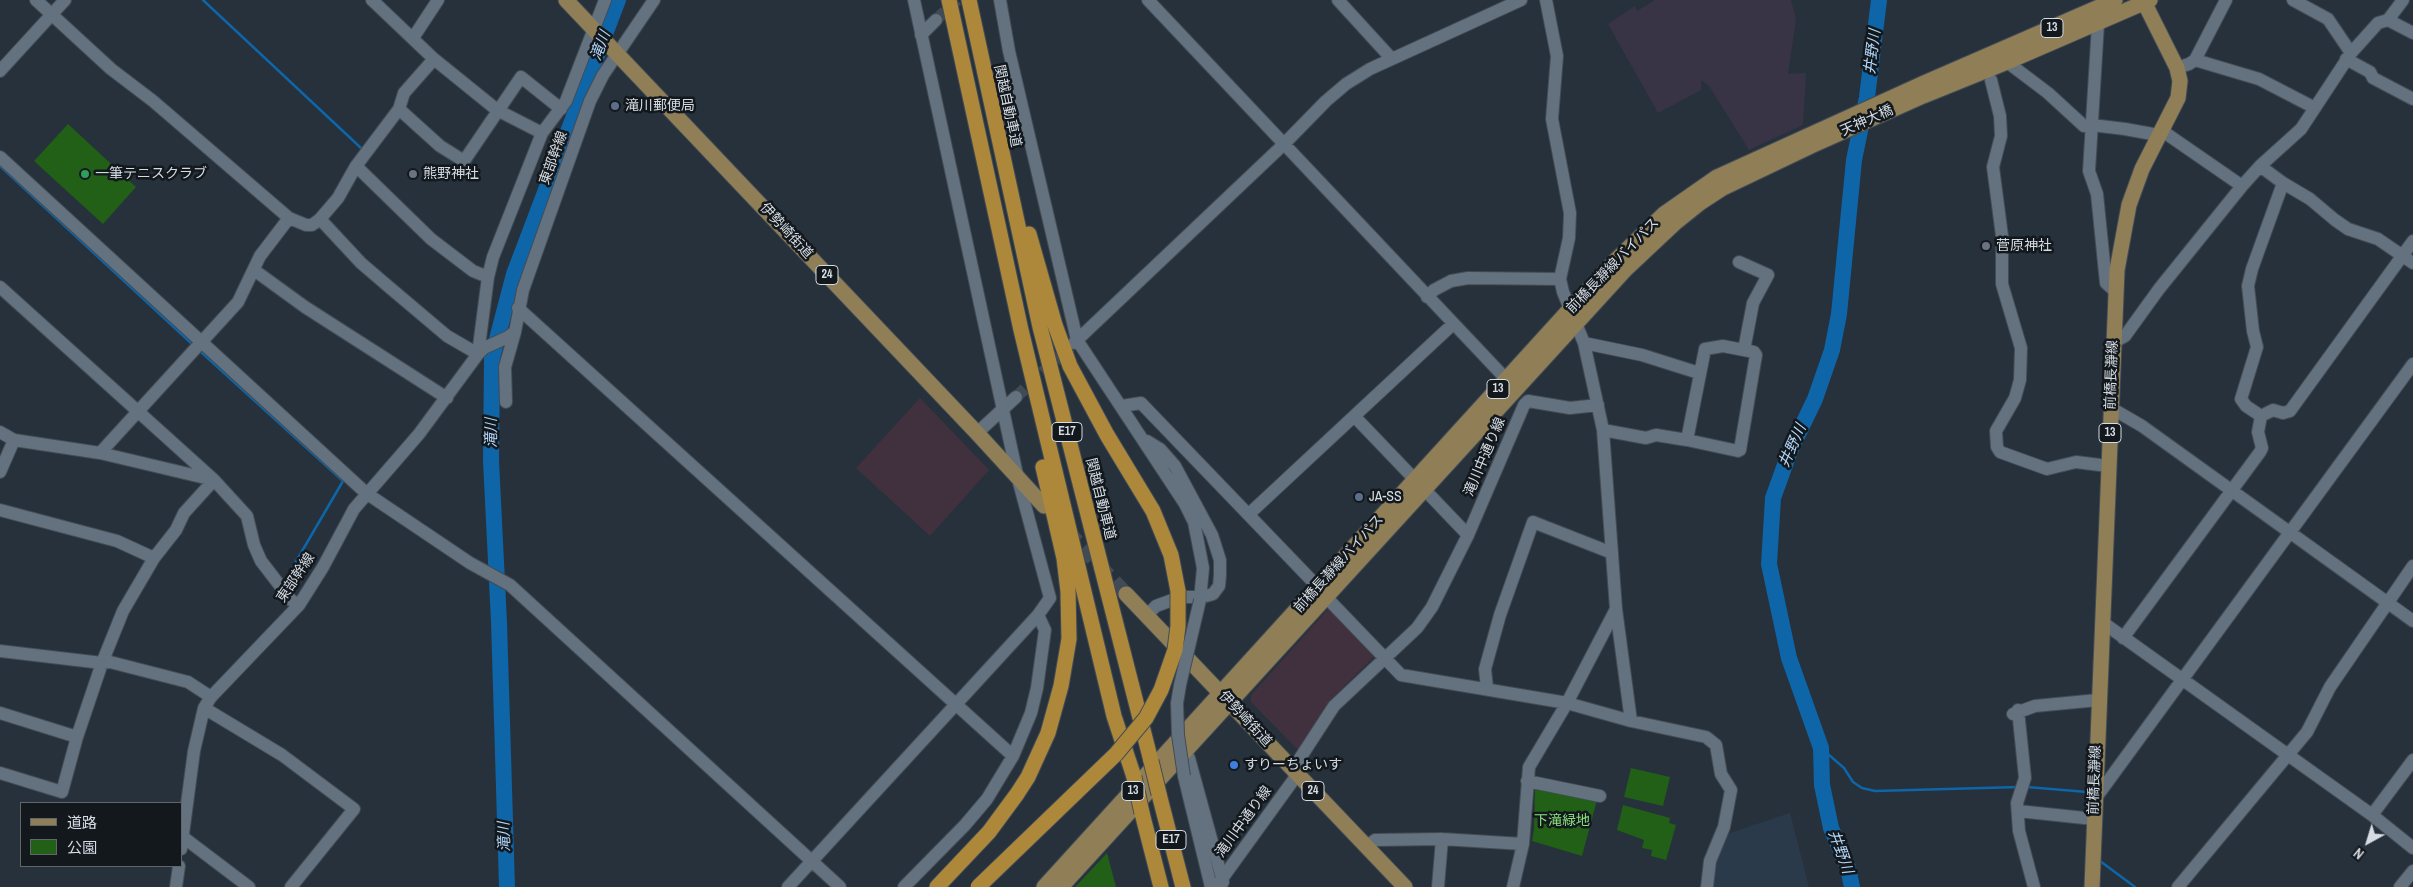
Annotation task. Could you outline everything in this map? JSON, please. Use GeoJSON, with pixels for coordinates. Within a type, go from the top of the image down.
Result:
{"type":"FeatureCollection","features":[{"type":"Feature","properties":{"kind":"highway","name":"E17"},"geometry":{"type":"LineString","coordinates":[[949,0],[1020,330],[1114,716],[1134,777],[1161,887]]}},
{"type":"Feature","properties":{"kind":"highway","name":"関越自動車道"},"geometry":{"type":"LineString","coordinates":[[969,0],[989,101],[1040,327],[1183,887]]}},
{"type":"Feature","properties":{"kind":"highway"},"geometry":{"type":"LineString","coordinates":[[978,887],[1116,754],[1146,718],[1161,690],[1175,650],[1178,626],[1190,597],[1153,511],[1107,435],[1070,366],[1055,325],[989,101]]}},
{"type":"Feature","properties":{"kind":"highway"},"geometry":{"type":"LineString","coordinates":[[936,887],[989,832],[1028,776],[1048,733],[1066,664],[1069,614],[1064,558],[1024,386],[1020,330]]}},
{"type":"Feature","properties":{"kind":"main road","name":"24"},"geometry":{"type":"LineString","coordinates":[[566,0],[613,51]]}},
{"type":"Feature","properties":{"kind":"main road","name":"13"},"geometry":{"type":"LineString","coordinates":[[1924,89],[2115,0]]}},
{"type":"Feature","properties":{"kind":"main road","name":"13"},"geometry":{"type":"LineString","coordinates":[[1924,89],[2007,62],[2098,24],[2146,1]]}},
{"type":"Feature","properties":{"kind":"main road","name":"前橋長瀞線"},"geometry":{"type":"LineString","coordinates":[[2092,887],[2112,343],[2118,252],[2129,205],[2159,133],[2178,98],[2180,81],[2177,68],[2146,1]]}},
{"type":"Feature","properties":{"kind":"main road","name":"伊勢崎街道"},"geometry":{"type":"LineString","coordinates":[[613,51],[977,433],[1044,506]]}},
{"type":"Feature","properties":{"kind":"main road","name":"天神大橋"},"geometry":{"type":"LineString","coordinates":[[1811,140],[1924,89]]}},
{"type":"Feature","properties":{"kind":"main road","name":"前橋長瀞線バイパス"},"geometry":{"type":"LineString","coordinates":[[1420,485],[1507,380],[1570,309],[1643,232],[1694,192],[1717,177],[1811,140]]}},
{"type":"Feature","properties":{"kind":"main road","name":"前橋長瀞線バイパス"},"geometry":{"type":"LineString","coordinates":[[1061,887],[1227,698],[1420,485],[1646,249],[1700,203],[1723,188],[1811,140]]}},
{"type":"Feature","properties":{"kind":"main road","name":"伊勢崎街道"},"geometry":{"type":"LineString","coordinates":[[1126,594],[1405,887]]}},
{"type":"Feature","properties":{"kind":"main road","name":"前橋長瀞線バイパス"},"geometry":{"type":"LineString","coordinates":[[1044,887],[1227,698]]}},
{"type":"Feature","properties":{"kind":"street"},"geometry":{"type":"LineString","coordinates":[[36,0],[111,69],[153,101],[289,218],[306,225],[312,225],[320,219],[338,198],[356,166],[399,109],[404,92],[434,59]]}},
{"type":"Feature","properties":{"kind":"street"},"geometry":{"type":"LineString","coordinates":[[0,71],[65,0]]}},
{"type":"Feature","properties":{"kind":"street"},"geometry":{"type":"LineString","coordinates":[[372,0],[434,59],[497,110],[542,133]]}},
{"type":"Feature","properties":{"kind":"street"},"geometry":{"type":"LineString","coordinates":[[413,38],[438,0]]}},
{"type":"Feature","properties":{"kind":"street"},"geometry":{"type":"LineString","coordinates":[[320,219],[361,263],[389,287],[447,336],[478,354],[488,277],[493,257],[542,133],[566,101],[596,32],[605,0]]}},
{"type":"Feature","properties":{"kind":"street","name":"東部幹線"},"geometry":{"type":"LineString","coordinates":[[506,402],[505,367],[518,308],[590,101],[613,51],[654,0]]}},
{"type":"Feature","properties":{"kind":"street"},"geometry":{"type":"LineString","coordinates":[[788,887],[1038,615],[1050,598],[1018,479],[914,0]]}},
{"type":"Feature","properties":{"kind":"street"},"geometry":{"type":"LineString","coordinates":[[1000,0],[1009,51],[1076,341],[1143,438],[1186,504],[1194,522],[1203,568],[1190,597],[1177,704],[1178,735],[1184,776],[1216,884]]}},
{"type":"Feature","properties":{"kind":"street"},"geometry":{"type":"LineString","coordinates":[[1148,0],[1507,380]]}},
{"type":"Feature","properties":{"kind":"street"},"geometry":{"type":"LineString","coordinates":[[1076,341],[1339,90],[1370,68],[1520,0]]}},
{"type":"Feature","properties":{"kind":"street"},"geometry":{"type":"LineString","coordinates":[[1546,0],[1557,56],[1552,119],[1570,213],[1569,238],[1560,279],[1584,343],[1603,430],[1616,609],[1632,721]]}},
{"type":"Feature","properties":{"kind":"street"},"geometry":{"type":"LineString","coordinates":[[2177,68],[2194,60],[2226,0]]}},
{"type":"Feature","properties":{"kind":"street"},"geometry":{"type":"LineString","coordinates":[[2112,343],[2124,336],[2159,289],[2242,186],[2260,166],[2301,129],[2349,56],[2378,23],[2388,20],[2402,0]]}},
{"type":"Feature","properties":{"kind":"street"},"geometry":{"type":"LineString","coordinates":[[2297,1],[2328,19],[2349,56],[2370,72],[2373,78],[2413,99]]}},
{"type":"Feature","properties":{"kind":"street"},"geometry":{"type":"LineString","coordinates":[[1344,2],[1391,58]]}},
{"type":"Feature","properties":{"kind":"street"},"geometry":{"type":"LineString","coordinates":[[921,35],[936,20]]}},
{"type":"Feature","properties":{"kind":"street"},"geometry":{"type":"LineString","coordinates":[[2388,20],[2413,33]]}},
{"type":"Feature","properties":{"kind":"street"},"geometry":{"type":"LineString","coordinates":[[2098,24],[2089,171],[2096,194],[2106,283],[2116,292]]}},
{"type":"Feature","properties":{"kind":"street"},"geometry":{"type":"LineString","coordinates":[[2194,60],[2260,79],[2314,108]]}},
{"type":"Feature","properties":{"kind":"street"},"geometry":{"type":"LineString","coordinates":[[2007,62],[2048,93],[2084,126],[2092,125],[2159,133],[2242,186]]}},
{"type":"Feature","properties":{"kind":"street"},"geometry":{"type":"LineString","coordinates":[[399,109],[440,146],[464,161],[520,77],[561,109]]}},
{"type":"Feature","properties":{"kind":"street"},"geometry":{"type":"LineString","coordinates":[[1991,80],[2000,116],[2001,136],[1994,167],[2002,236],[2002,284],[2021,348],[2020,380],[2015,398],[1996,430],[1997,447],[2000,452],[2047,468],[2076,462],[2108,466]]}},
{"type":"Feature","properties":{"kind":"street"},"geometry":{"type":"LineString","coordinates":[[0,157],[366,493],[470,563],[508,584],[531,603],[840,887]]}},
{"type":"Feature","properties":{"kind":"street"},"geometry":{"type":"LineString","coordinates":[[356,166],[431,239],[473,271],[488,277]]}},
{"type":"Feature","properties":{"kind":"street"},"geometry":{"type":"LineString","coordinates":[[2260,166],[2283,183],[2310,199],[2348,229],[2378,239],[2413,263]]}},
{"type":"Feature","properties":{"kind":"street"},"geometry":{"type":"LineString","coordinates":[[2261,416],[2246,406],[2241,399],[2257,348],[2253,331],[2248,286],[2252,269],[2283,183]]}},
{"type":"Feature","properties":{"kind":"street"},"geometry":{"type":"LineString","coordinates":[[100,453],[238,302],[260,256],[289,218]]}},
{"type":"Feature","properties":{"kind":"street"},"geometry":{"type":"LineString","coordinates":[[2123,638],[2262,448],[2258,432],[2261,416],[2268,411],[2283,413],[2290,411],[2413,241]]}},
{"type":"Feature","properties":{"kind":"street"},"geometry":{"type":"LineString","coordinates":[[1739,262],[1768,274],[1753,303],[1744,350]]}},
{"type":"Feature","properties":{"kind":"street"},"geometry":{"type":"LineString","coordinates":[[254,270],[305,307],[447,398]]}},
{"type":"Feature","properties":{"kind":"street"},"geometry":{"type":"LineString","coordinates":[[1427,297],[1434,290],[1451,281],[1468,278],[1560,279]]}},
{"type":"Feature","properties":{"kind":"street"},"geometry":{"type":"LineString","coordinates":[[0,287],[214,480],[247,516],[254,546],[261,561],[291,600],[299,605]]}},
{"type":"Feature","properties":{"kind":"street"},"geometry":{"type":"LineString","coordinates":[[518,308],[1013,756]]}},
{"type":"Feature","properties":{"kind":"street"},"geometry":{"type":"LineString","coordinates":[[1249,514],[1453,324]]}},
{"type":"Feature","properties":{"kind":"street","name":"東部幹線"},"geometry":{"type":"LineString","coordinates":[[208,702],[299,605],[323,567],[354,509],[366,493],[403,454],[447,398],[478,354],[490,344],[511,335]]}},
{"type":"Feature","properties":{"kind":"street"},"geometry":{"type":"LineString","coordinates":[[1584,343],[1642,355],[1699,373]]}},
{"type":"Feature","properties":{"kind":"street"},"geometry":{"type":"LineString","coordinates":[[1603,430],[1646,438],[1656,435],[1740,450],[1756,355],[1754,352],[1722,346],[1705,349],[1687,440]]}},
{"type":"Feature","properties":{"kind":"street"},"geometry":{"type":"LineString","coordinates":[[2095,799],[2413,364]]}},
{"type":"Feature","properties":{"kind":"street"},"geometry":{"type":"LineString","coordinates":[[977,433],[1016,398]]}},
{"type":"Feature","properties":{"kind":"street","name":"滝川中通り線"},"geometry":{"type":"LineString","coordinates":[[1216,884],[1295,772],[1334,706],[1417,628],[1432,607],[1468,534],[1524,405],[1528,401],[1570,408],[1598,405]]}},
{"type":"Feature","properties":{"kind":"street"},"geometry":{"type":"LineString","coordinates":[[1122,406],[1141,403],[1401,675],[1567,702],[1632,721],[1706,737],[1716,745],[1721,774],[1731,790],[1724,827],[1710,861],[1706,887]]}},
{"type":"Feature","properties":{"kind":"street"},"geometry":{"type":"LineString","coordinates":[[2111,408],[2142,426],[2413,621]]}},
{"type":"Feature","properties":{"kind":"street"},"geometry":{"type":"LineString","coordinates":[[1355,417],[1468,534]]}},
{"type":"Feature","properties":{"kind":"street"},"geometry":{"type":"LineString","coordinates":[[0,432],[14,440],[100,453],[214,480]]}},
{"type":"Feature","properties":{"kind":"street"},"geometry":{"type":"LineString","coordinates":[[1143,438],[1160,449],[1175,466],[1212,534],[1220,560],[1219,586],[1213,594],[1190,597],[1156,606],[1147,615]]}},
{"type":"Feature","properties":{"kind":"street"},"geometry":{"type":"LineString","coordinates":[[0,472],[14,440]]}},
{"type":"Feature","properties":{"kind":"street"},"geometry":{"type":"LineString","coordinates":[[0,773],[62,792],[77,737],[102,663],[123,610],[154,558],[176,530],[184,513],[214,480]]}},
{"type":"Feature","properties":{"kind":"street"},"geometry":{"type":"LineString","coordinates":[[0,510],[117,540],[154,558]]}},
{"type":"Feature","properties":{"kind":"street"},"geometry":{"type":"LineString","coordinates":[[1487,688],[1485,669],[1533,522],[1612,553]]}},
{"type":"Feature","properties":{"kind":"street"},"geometry":{"type":"LineString","coordinates":[[2178,887],[2307,732],[2330,688],[2413,566]]}},
{"type":"Feature","properties":{"kind":"street"},"geometry":{"type":"LineString","coordinates":[[1513,887],[1523,844],[1527,781],[1530,767],[1616,609]]}},
{"type":"Feature","properties":{"kind":"street"},"geometry":{"type":"LineString","coordinates":[[904,887],[965,825],[987,799],[1013,756],[1025,728],[1037,688],[1044,630],[1038,615]]}},
{"type":"Feature","properties":{"kind":"street"},"geometry":{"type":"LineString","coordinates":[[2102,622],[2372,815],[2413,848]]}},
{"type":"Feature","properties":{"kind":"street"},"geometry":{"type":"LineString","coordinates":[[0,651],[102,663],[110,662],[188,682],[208,702],[354,809],[291,887]]}},
{"type":"Feature","properties":{"kind":"street"},"geometry":{"type":"LineString","coordinates":[[2034,887],[2019,831],[2018,812],[2021,787],[2014,713],[2046,704],[2098,700]]}},
{"type":"Feature","properties":{"kind":"street"},"geometry":{"type":"LineString","coordinates":[[208,702],[194,751],[182,843],[249,887]]}},
{"type":"Feature","properties":{"kind":"street"},"geometry":{"type":"LineString","coordinates":[[0,713],[77,737]]}},
{"type":"Feature","properties":{"kind":"street"},"geometry":{"type":"LineString","coordinates":[[1189,758],[1216,884]]}},
{"type":"Feature","properties":{"kind":"street"},"geometry":{"type":"LineString","coordinates":[[2372,815],[2413,760]]}},
{"type":"Feature","properties":{"kind":"street"},"geometry":{"type":"LineString","coordinates":[[1527,781],[1600,796]]}},
{"type":"Feature","properties":{"kind":"street"},"geometry":{"type":"LineString","coordinates":[[2018,812],[2094,819]]}},
{"type":"Feature","properties":{"kind":"street"},"geometry":{"type":"LineString","coordinates":[[1367,846],[1375,840],[1442,839],[1523,844]]}},
{"type":"Feature","properties":{"kind":"street"},"geometry":{"type":"LineString","coordinates":[[1438,887],[1442,839]]}},
{"type":"Feature","properties":{"kind":"street"},"geometry":{"type":"LineString","coordinates":[[176,887],[179,867]]}},
{"type":"Feature","properties":{"kind":"street"},"geometry":{"type":"LineString","coordinates":[[2400,887],[2413,871]]}},
{"type":"Feature","properties":{"kind":"shaded area"},"geometry":{"type":"Polygon","coordinates":[[[1655,0],[1791,0],[1796,19],[1788,74],[1806,73],[1803,125],[1749,150],[1709,86],[1701,80],[1701,90],[1658,113],[1608,24],[1635,6],[1637,11],[1655,0]]]}},
{"type":"Feature","properties":{"kind":"shaded area"},"geometry":{"type":"Polygon","coordinates":[[[920,398],[989,470],[930,536],[856,468],[920,398]]]}},
{"type":"Feature","properties":{"kind":"shaded area"},"geometry":{"type":"Polygon","coordinates":[[[1329,608],[1377,654],[1331,699],[1298,750],[1251,702],[1251,695],[1329,608]]]}},
{"type":"Feature","properties":{"kind":"shaded area"},"geometry":{"type":"Polygon","coordinates":[[[1790,813],[1809,887],[1711,887],[1714,864],[1727,834],[1790,813]]]}},
{"type":"Feature","properties":{"kind":"green space","name":"一筆テニスクラブ"},"geometry":{"type":"Polygon","coordinates":[[[68,124],[136,187],[103,224],[34,161],[68,124]]]}},
{"type":"Feature","properties":{"kind":"green space"},"geometry":{"type":"Polygon","coordinates":[[[1631,768],[1670,777],[1663,806],[1624,797],[1631,768]]]}},
{"type":"Feature","properties":{"kind":"green space","name":"下滝緑地"},"geometry":{"type":"Polygon","coordinates":[[[1535,788],[1597,800],[1582,856],[1532,841],[1535,788]]]}},
{"type":"Feature","properties":{"kind":"green space"},"geometry":{"type":"Polygon","coordinates":[[[1623,805],[1670,818],[1669,823],[1676,825],[1666,860],[1651,856],[1652,850],[1642,848],[1644,840],[1617,830],[1623,805]]]}},
{"type":"Feature","properties":{"kind":"green space"},"geometry":{"type":"Polygon","coordinates":[[[1107,853],[1116,887],[1075,887],[1107,853]]]}},
{"type":"Feature","properties":{"kind":"waterway"},"geometry":{"type":"LineString","coordinates":[[203,0],[361,148]]}},
{"type":"Feature","properties":{"kind":"waterway","name":"滝川"},"geometry":{"type":"LineString","coordinates":[[507,887],[499,622],[491,461],[492,358],[514,274],[618,0]]}},
{"type":"Feature","properties":{"kind":"waterway","name":"井野川"},"geometry":{"type":"LineString","coordinates":[[1852,887],[1848,868],[1831,828],[1822,785],[1821,748],[1789,658],[1769,564],[1773,498],[1790,451],[1815,399],[1832,350],[1839,314],[1854,160],[1867,97],[1879,0]]}},
{"type":"Feature","properties":{"kind":"waterway"},"geometry":{"type":"LineString","coordinates":[[0,166],[191,343]]}},
{"type":"Feature","properties":{"kind":"waterway"},"geometry":{"type":"LineString","coordinates":[[201,352],[343,481],[291,570]]}},
{"type":"Feature","properties":{"kind":"waterway"},"geometry":{"type":"LineString","coordinates":[[1821,748],[1844,768],[1853,782],[1862,788],[1875,791],[2019,787]]}},
{"type":"Feature","properties":{"kind":"waterway"},"geometry":{"type":"LineString","coordinates":[[2027,787],[2087,792]]}},
{"type":"Feature","properties":{"kind":"waterway"},"geometry":{"type":"LineString","coordinates":[[2100,861],[2135,887]]}},
{"type":"Feature","properties":{"kind":"tunnel"},"geometry":{"type":"LineString","coordinates":[[936,20],[957,0]]}},
{"type":"Feature","properties":{"kind":"tunnel"},"geometry":{"type":"LineString","coordinates":[[1016,397],[1070,347]]}},
{"type":"Feature","properties":{"kind":"tunnel"},"geometry":{"type":"LineString","coordinates":[[1067,531],[1126,594]]}},
{"type":"Feature","properties":{"kind":"place","name":"滝川郵便局"},"geometry":{"type":"Point","coordinates":[615,106]}},
{"type":"Feature","properties":{"kind":"place","name":"一筆テニスクラブ"},"geometry":{"type":"Point","coordinates":[85,174]}},
{"type":"Feature","properties":{"kind":"place","name":"熊野神社"},"geometry":{"type":"Point","coordinates":[413,174]}},
{"type":"Feature","properties":{"kind":"place","name":"菅原神社"},"geometry":{"type":"Point","coordinates":[1986,246]}},
{"type":"Feature","properties":{"kind":"place","name":"JA-SS"},"geometry":{"type":"Point","coordinates":[1359,497]}},
{"type":"Feature","properties":{"kind":"place","name":"すりーちょいす"},"geometry":{"type":"Point","coordinates":[1234,765]}}]}
